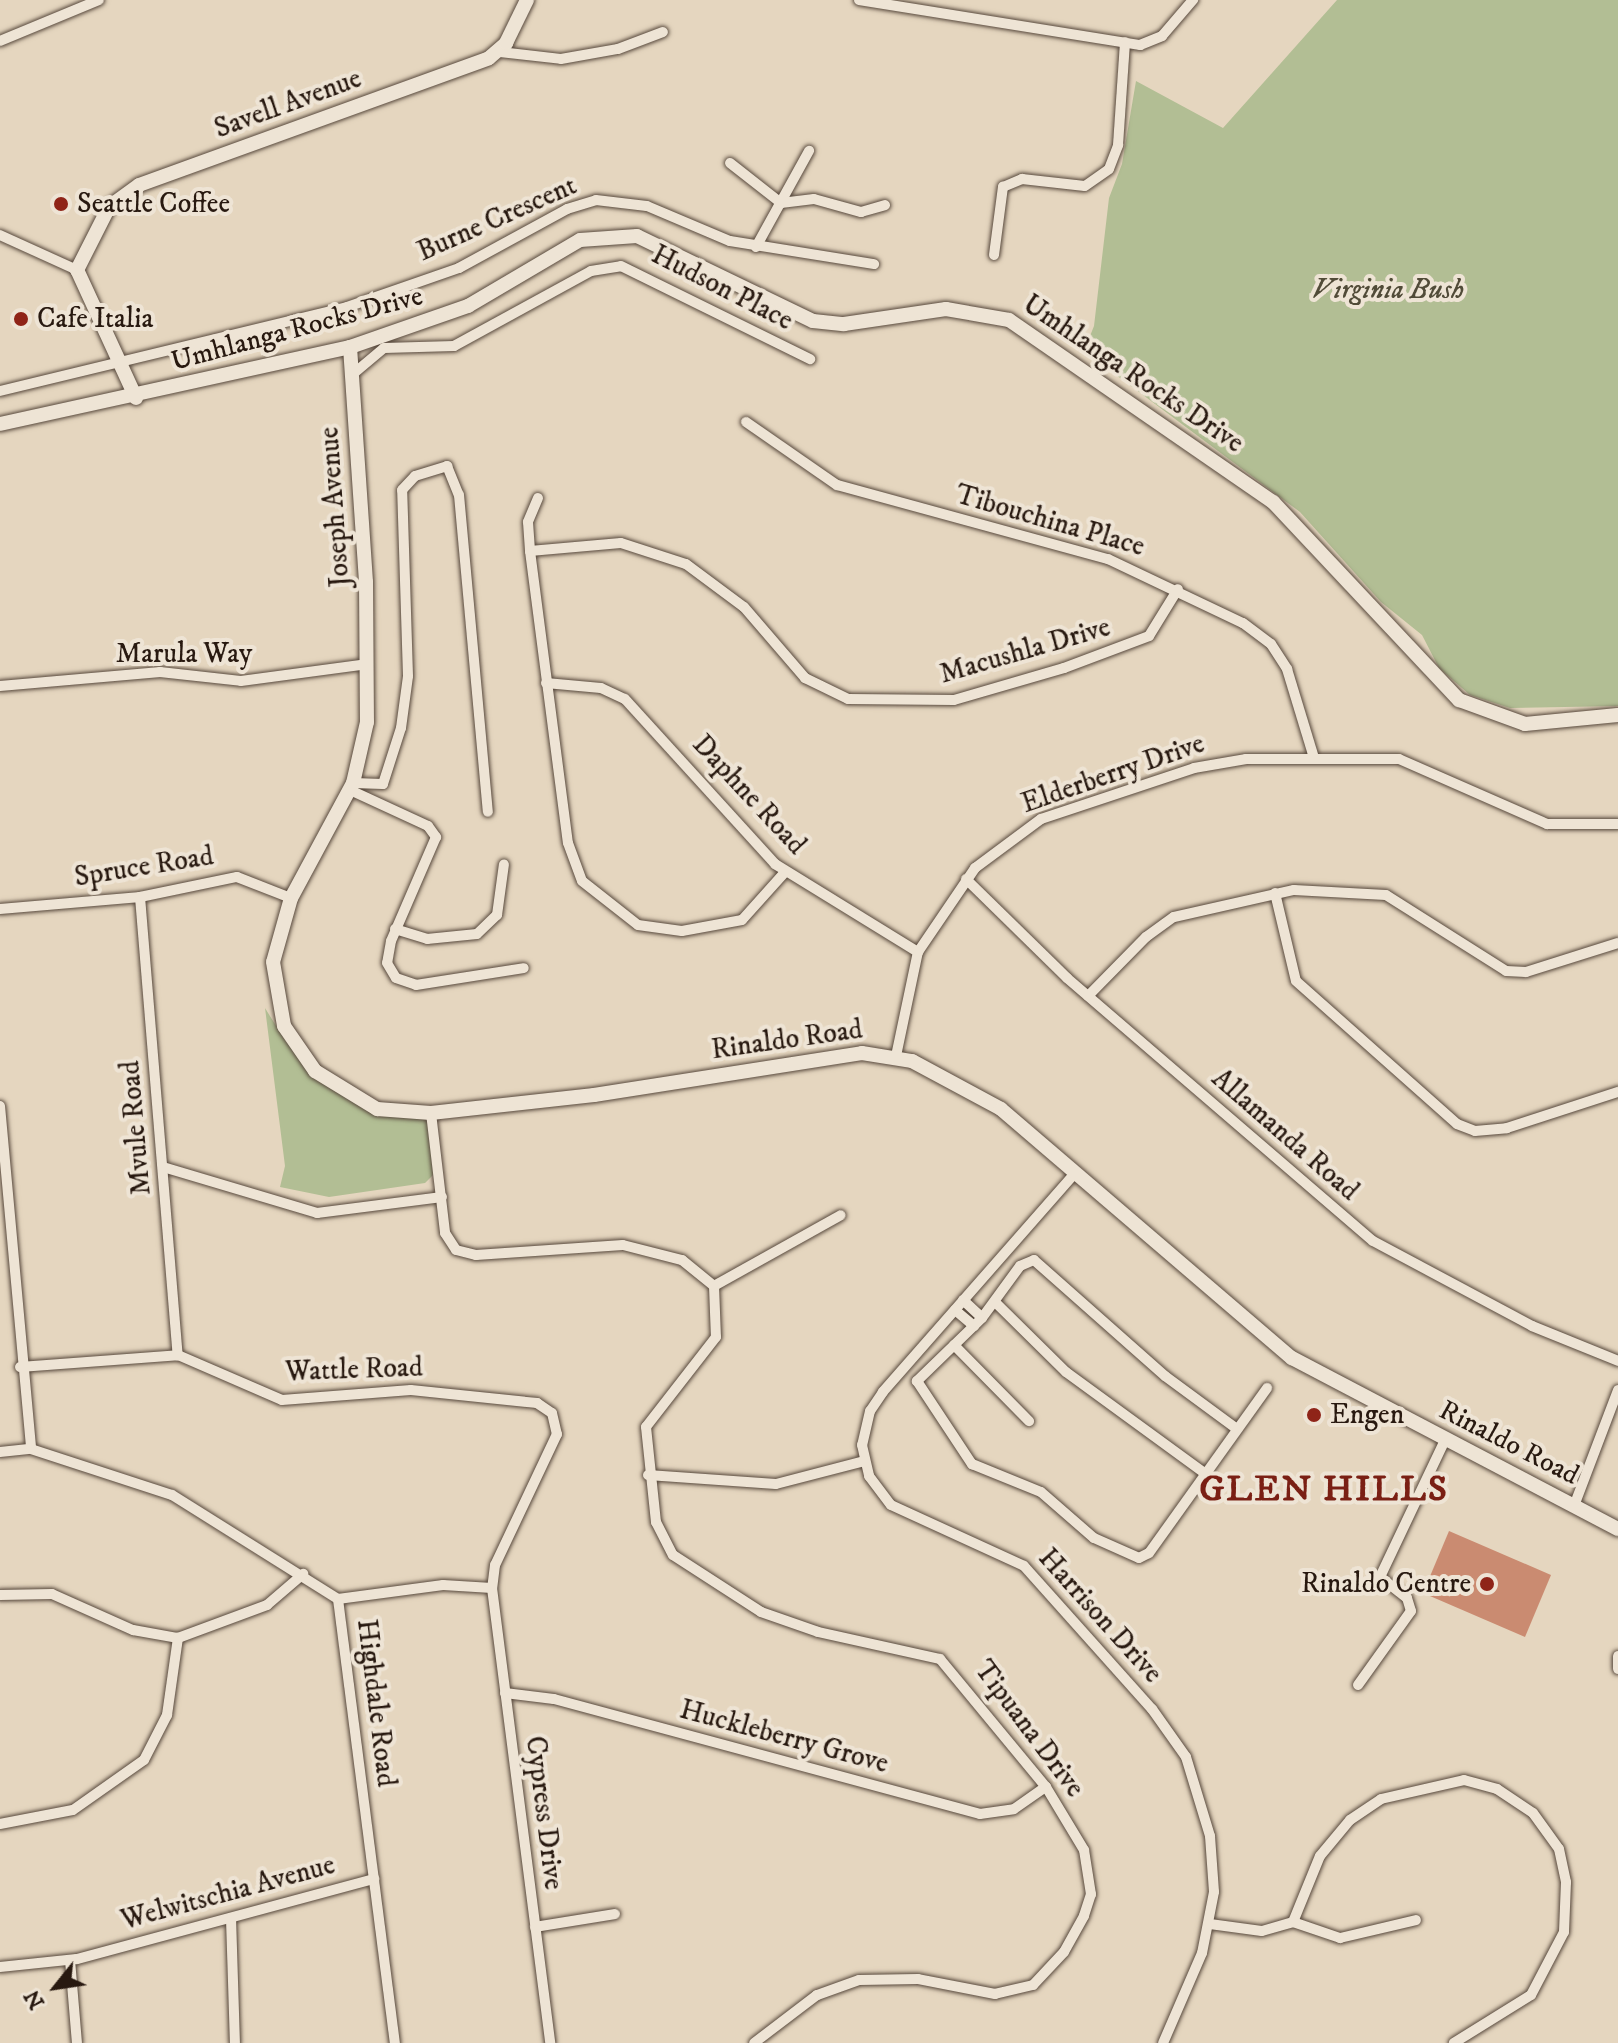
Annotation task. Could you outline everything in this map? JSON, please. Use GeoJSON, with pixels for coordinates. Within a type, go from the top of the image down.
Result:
{"type":"FeatureCollection","features":[{"type":"Feature","properties":{"kind":"street"},"geometry":{"type":"LineString","coordinates":[[0,41],[99,0]]}},
{"type":"Feature","properties":{"kind":"street"},"geometry":{"type":"LineString","coordinates":[[527,0],[500,52],[561,59],[618,49],[663,32]]}},
{"type":"Feature","properties":{"kind":"street"},"geometry":{"type":"LineString","coordinates":[[859,0],[1125,42],[1162,36],[1193,0]]}},
{"type":"Feature","properties":{"kind":"street"},"geometry":{"type":"LineString","coordinates":[[994,255],[1003,187],[1022,179],[1085,186],[1109,169],[1118,145],[1125,42]]}},
{"type":"Feature","properties":{"kind":"street","name":"Savell Avenue"},"geometry":{"type":"LineString","coordinates":[[77,270],[109,207],[139,185],[500,52]]}},
{"type":"Feature","properties":{"kind":"street"},"geometry":{"type":"LineString","coordinates":[[756,247],[809,151]]}},
{"type":"Feature","properties":{"kind":"street"},"geometry":{"type":"LineString","coordinates":[[730,163],[781,203],[814,199],[861,212],[885,205]]}},
{"type":"Feature","properties":{"kind":"street","name":"Burne Crescent"},"geometry":{"type":"LineString","coordinates":[[0,391],[124,365],[347,307],[459,268],[567,209],[596,200],[647,206],[756,247],[874,264]]}},
{"type":"Feature","properties":{"kind":"street","name":"Umhlanga Rocks Drive"},"geometry":{"type":"LineString","coordinates":[[0,424],[136,398],[350,347],[468,306],[580,240],[618,234],[654,242],[813,321],[844,324],[946,309],[992,314],[1050,344],[1255,487],[1459,700],[1525,724],[1618,715]]}},
{"type":"Feature","properties":{"kind":"street"},"geometry":{"type":"LineString","coordinates":[[0,235],[77,270],[124,365],[136,398]]}},
{"type":"Feature","properties":{"kind":"street","name":"Hudson Place"},"geometry":{"type":"LineString","coordinates":[[353,374],[384,348],[463,343],[591,271],[621,266],[810,359]]}},
{"type":"Feature","properties":{"kind":"street","name":"Joseph Avenue"},"geometry":{"type":"LineString","coordinates":[[350,347],[368,664]]}},
{"type":"Feature","properties":{"kind":"street","name":"Tibouchina Place"},"geometry":{"type":"LineString","coordinates":[[746,422],[837,485],[1108,559],[1178,589],[1271,644],[1287,669],[1314,758]]}},
{"type":"Feature","properties":{"kind":"street"},"geometry":{"type":"LineString","coordinates":[[351,786],[383,784],[401,728],[408,676],[402,490],[415,476],[447,466],[459,495],[488,812]]}},
{"type":"Feature","properties":{"kind":"street"},"geometry":{"type":"LineString","coordinates":[[538,498],[528,522],[530,551],[573,864],[599,900],[649,928],[731,925],[752,912],[785,872]]}},
{"type":"Feature","properties":{"kind":"street","name":"Macushla Drive"},"geometry":{"type":"LineString","coordinates":[[530,551],[621,543],[686,564],[744,607],[805,678],[848,699],[954,700],[1064,668],[1149,636],[1178,589]]}},
{"type":"Feature","properties":{"kind":"street","name":"Marula Way"},"geometry":{"type":"LineString","coordinates":[[0,686],[160,672],[241,681],[368,664]]}},
{"type":"Feature","properties":{"kind":"street","name":"Rinaldo Road"},"geometry":{"type":"LineString","coordinates":[[368,664],[367,722],[351,786],[291,898],[273,962],[275,999],[297,1050],[354,1100],[377,1109],[431,1113],[594,1095],[844,1055],[896,1056],[982,1094],[1292,1358],[1618,1529]]}},
{"type":"Feature","properties":{"kind":"street","name":"Daphne Road"},"geometry":{"type":"LineString","coordinates":[[546,683],[601,688],[625,699],[785,872],[918,952]]}},
{"type":"Feature","properties":{"kind":"street","name":"Elderberry Drive"},"geometry":{"type":"LineString","coordinates":[[896,1056],[918,952],[966,879],[1009,838],[1063,811],[1215,762],[1314,758],[1411,762],[1547,824],[1618,824]]}},
{"type":"Feature","properties":{"kind":"street"},"geometry":{"type":"LineString","coordinates":[[351,786],[428,826],[436,837],[395,929],[387,963],[403,983],[524,968]]}},
{"type":"Feature","properties":{"kind":"street"},"geometry":{"type":"LineString","coordinates":[[395,929],[427,939],[477,934],[497,915],[504,864]]}},
{"type":"Feature","properties":{"kind":"street","name":"Spruce Road"},"geometry":{"type":"LineString","coordinates":[[0,909],[140,897],[237,877],[291,898]]}},
{"type":"Feature","properties":{"kind":"street","name":"Allamanda Road"},"geometry":{"type":"LineString","coordinates":[[966,879],[1088,996],[1373,1241],[1532,1326],[1618,1361]]}},
{"type":"Feature","properties":{"kind":"street"},"geometry":{"type":"LineString","coordinates":[[1275,893],[1296,981],[1457,1124],[1475,1131],[1507,1128],[1618,1092]]}},
{"type":"Feature","properties":{"kind":"street"},"geometry":{"type":"LineString","coordinates":[[1088,996],[1146,937],[1174,917],[1275,893],[1386,895],[1506,971],[1526,972],[1618,943]]}},
{"type":"Feature","properties":{"kind":"street","name":"Mvule Road"},"geometry":{"type":"LineString","coordinates":[[140,897],[178,1355]]}},
{"type":"Feature","properties":{"kind":"street"},"geometry":{"type":"LineString","coordinates":[[0,1106],[20,1367],[31,1449]]}},
{"type":"Feature","properties":{"kind":"street"},"geometry":{"type":"LineString","coordinates":[[431,1113],[449,1242],[464,1254],[623,1245],[682,1260],[714,1286],[841,1215]]}},
{"type":"Feature","properties":{"kind":"street"},"geometry":{"type":"LineString","coordinates":[[163,1167],[317,1213],[442,1197]]}},
{"type":"Feature","properties":{"kind":"street"},"geometry":{"type":"LineString","coordinates":[[648,1475],[776,1484],[864,1461],[870,1411],[1076,1172]]}},
{"type":"Feature","properties":{"kind":"street"},"geometry":{"type":"LineString","coordinates":[[1237,1429],[1165,1376],[1041,1263],[1030,1260],[1020,1266],[978,1322],[917,1384],[966,1458],[1048,1496],[1107,1547],[1144,1557],[1267,1388]]}},
{"type":"Feature","properties":{"kind":"street","name":"Tipuana Drive"},"geometry":{"type":"LineString","coordinates":[[714,1286],[716,1337],[646,1427],[648,1475],[656,1522],[673,1555],[761,1612],[818,1632],[940,1659],[1046,1787],[1084,1850],[1091,1894],[1084,1916],[1048,1973],[1023,1990],[995,1994],[918,1979],[859,1980],[810,1999],[754,2043]]}},
{"type":"Feature","properties":{"kind":"street"},"geometry":{"type":"LineString","coordinates":[[0,1292],[14,1291]]}},
{"type":"Feature","properties":{"kind":"street"},"geometry":{"type":"LineString","coordinates":[[963,1300],[978,1322]]}},
{"type":"Feature","properties":{"kind":"street"},"geometry":{"type":"LineString","coordinates":[[995,1302],[1090,1391],[1206,1474]]}},
{"type":"Feature","properties":{"kind":"street"},"geometry":{"type":"LineString","coordinates":[[955,1310],[978,1322]]}},
{"type":"Feature","properties":{"kind":"street"},"geometry":{"type":"LineString","coordinates":[[954,1345],[1029,1421]]}},
{"type":"Feature","properties":{"kind":"street","name":"Wattle Road"},"geometry":{"type":"LineString","coordinates":[[20,1367],[178,1355],[282,1400],[411,1390],[544,1406],[557,1434],[495,1565],[492,1588]]}},
{"type":"Feature","properties":{"kind":"street"},"geometry":{"type":"LineString","coordinates":[[1574,1506],[1618,1390]]}},
{"type":"Feature","properties":{"kind":"street"},"geometry":{"type":"LineString","coordinates":[[1358,1685],[1411,1611],[1407,1598],[1380,1580],[1445,1440]]}},
{"type":"Feature","properties":{"kind":"street","name":"Highdale Road"},"geometry":{"type":"LineString","coordinates":[[0,1452],[31,1449],[172,1495],[303,1574],[338,1599],[395,2043]]}},
{"type":"Feature","properties":{"kind":"street","name":"Harrison Drive"},"geometry":{"type":"LineString","coordinates":[[864,1461],[891,1505],[1024,1566],[1170,1730],[1186,1757],[1210,1836],[1210,1924],[1164,2043]]}},
{"type":"Feature","properties":{"kind":"street"},"geometry":{"type":"LineString","coordinates":[[0,1595],[52,1594],[133,1630],[178,1638],[267,1605],[303,1574]]}},
{"type":"Feature","properties":{"kind":"street"},"geometry":{"type":"LineString","coordinates":[[338,1599],[443,1585],[492,1588]]}},
{"type":"Feature","properties":{"kind":"street","name":"Cypress Drive"},"geometry":{"type":"LineString","coordinates":[[492,1588],[550,2043]]}},
{"type":"Feature","properties":{"kind":"street"},"geometry":{"type":"LineString","coordinates":[[0,1824],[73,1810],[144,1760],[167,1715],[178,1638]]}},
{"type":"Feature","properties":{"kind":"street"},"geometry":{"type":"LineString","coordinates":[[1618,1656],[1618,1669]]}},
{"type":"Feature","properties":{"kind":"street","name":"Huckleberry Grove"},"geometry":{"type":"LineString","coordinates":[[505,1693],[554,1699],[980,1814],[1014,1809],[1046,1787]]}},
{"type":"Feature","properties":{"kind":"street"},"geometry":{"type":"LineString","coordinates":[[1293,1922],[1320,1856],[1372,1804],[1464,1780],[1497,1789],[1524,1806],[1547,1827],[1565,1865],[1564,1932],[1531,1995],[1454,2043]]}},
{"type":"Feature","properties":{"kind":"street","name":"Welwitschia Avenue"},"geometry":{"type":"LineString","coordinates":[[0,1967],[70,1960],[374,1879]]}},
{"type":"Feature","properties":{"kind":"street"},"geometry":{"type":"LineString","coordinates":[[535,1927],[615,1914]]}},
{"type":"Feature","properties":{"kind":"street"},"geometry":{"type":"LineString","coordinates":[[231,1918],[235,2043]]}},
{"type":"Feature","properties":{"kind":"street"},"geometry":{"type":"LineString","coordinates":[[1210,1924],[1262,1931],[1293,1922],[1340,1938],[1416,1920]]}},
{"type":"Feature","properties":{"kind":"street"},"geometry":{"type":"LineString","coordinates":[[70,1960],[77,2043]]}},
{"type":"Feature","properties":{"kind":"green space","name":"Virginia Bush"},"geometry":{"type":"Polygon","coordinates":[[[1337,0],[1618,0],[1618,706],[1510,708],[1470,695],[1439,668],[1422,635],[1381,602],[1300,512],[1084,351],[1094,326],[1109,198],[1122,164],[1136,81],[1223,128],[1337,0]]]}},
{"type":"Feature","properties":{"kind":"green space"},"geometry":{"type":"Polygon","coordinates":[[[265,1008],[286,1042],[326,1081],[380,1110],[428,1109],[434,1174],[425,1183],[329,1197],[280,1187],[285,1166],[265,1008]]]}},
{"type":"Feature","properties":{"kind":"building","name":"Rinaldo Centre"},"geometry":{"type":"Polygon","coordinates":[[[1449,1531],[1551,1575],[1525,1637],[1423,1593],[1449,1531]]]}},
{"type":"Feature","properties":{"kind":"place","name":"Seattle Coffee"},"geometry":{"type":"Point","coordinates":[61,204]}},
{"type":"Feature","properties":{"kind":"place","name":"Cafe Italia"},"geometry":{"type":"Point","coordinates":[21,319]}},
{"type":"Feature","properties":{"kind":"place","name":"Engen"},"geometry":{"type":"Point","coordinates":[1314,1415]}},
{"type":"Feature","properties":{"kind":"place","name":"Rinaldo Centre"},"geometry":{"type":"Point","coordinates":[1487,1584]}},
{"type":"Feature","properties":{"kind":"district","name":"GLEN HILLS"},"geometry":{"type":"Point","coordinates":[1324,1490]}}]}
